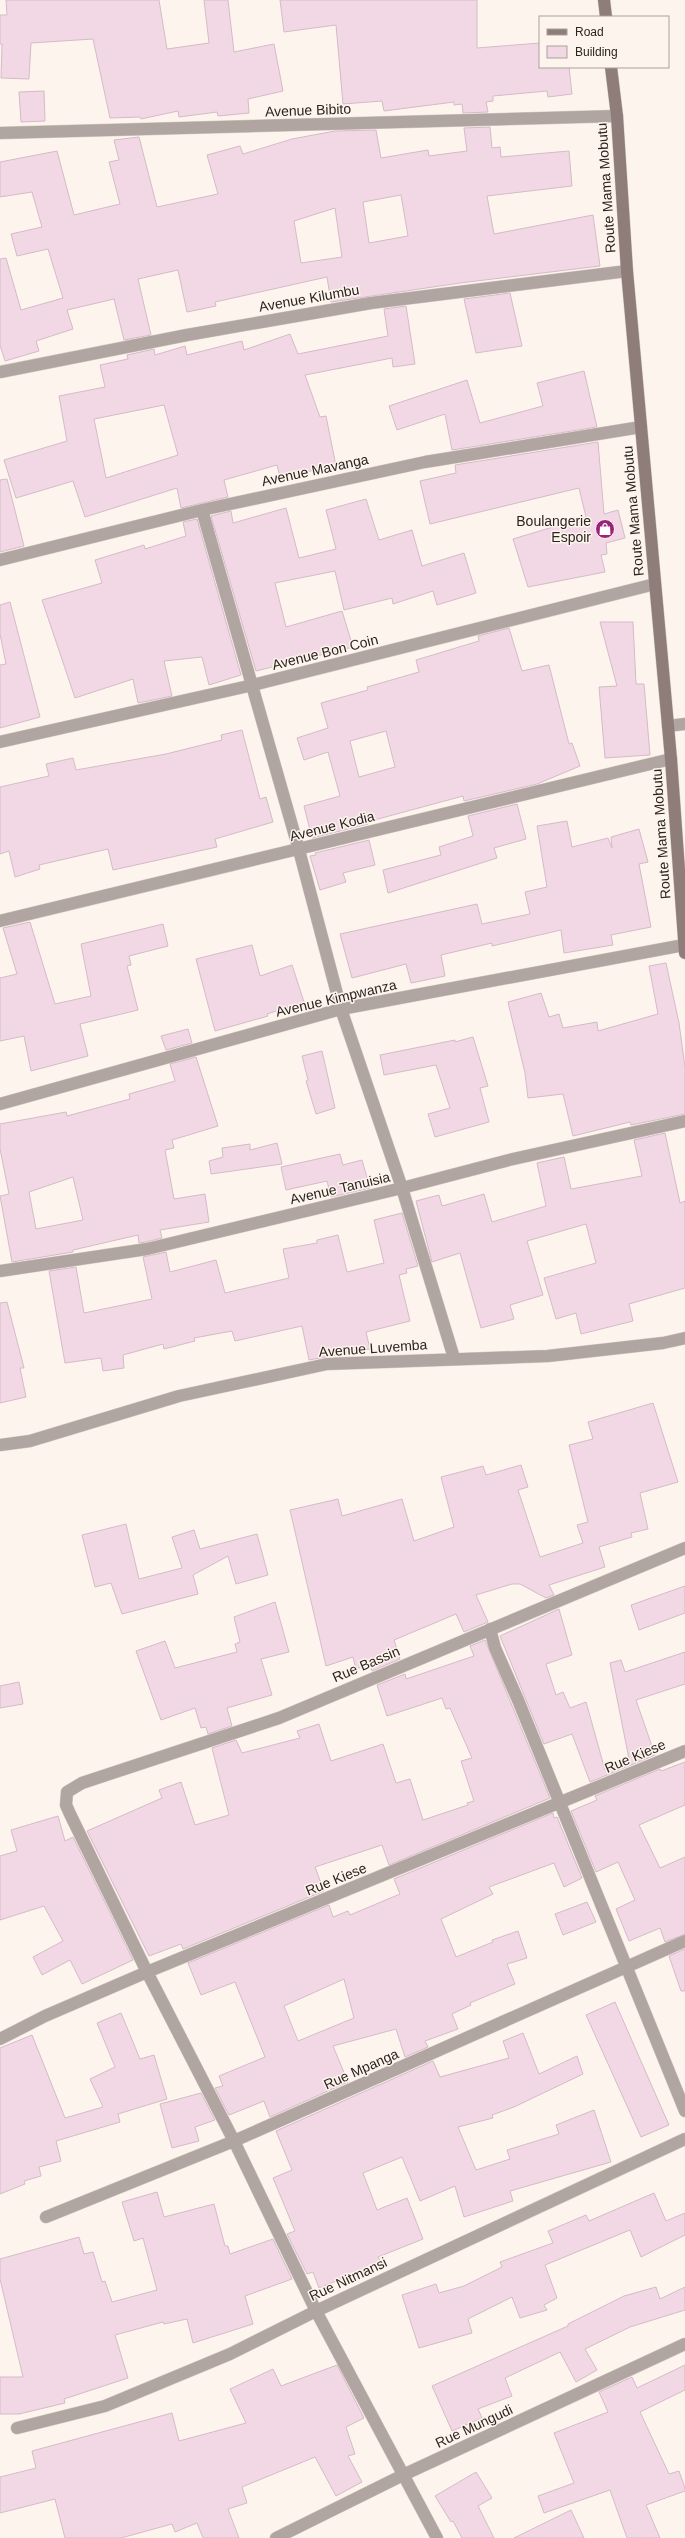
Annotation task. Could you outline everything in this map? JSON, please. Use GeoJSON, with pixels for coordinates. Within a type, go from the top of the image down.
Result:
{"type":"FeatureCollection","features":[{"type":"Feature","properties":{"kind":"street"},"geometry":{"type":"LineString","coordinates":[[604,0],[606,16]]}},
{"type":"Feature","properties":{"kind":"street","name":"Route Mama Mobutu"},"geometry":{"type":"LineString","coordinates":[[611,68],[617,116],[627,270],[671,759],[684,949]]}},
{"type":"Feature","properties":{"kind":"street","name":"Avenue Bibito"},"geometry":{"type":"LineString","coordinates":[[0,133],[617,116]]}},
{"type":"Feature","properties":{"kind":"street","name":"Avenue Kilumbu"},"geometry":{"type":"LineString","coordinates":[[0,372],[179,336],[371,303],[627,270]]}},
{"type":"Feature","properties":{"kind":"street","name":"Avenue Mavanga"},"geometry":{"type":"LineString","coordinates":[[0,560],[202,510],[425,462],[641,427]]}},
{"type":"Feature","properties":{"kind":"street"},"geometry":{"type":"LineString","coordinates":[[202,510],[299,850],[341,1010],[402,1188],[454,1358]]}},
{"type":"Feature","properties":{"kind":"street","name":"Avenue Bon Coin"},"geometry":{"type":"LineString","coordinates":[[0,742],[253,685],[655,584]]}},
{"type":"Feature","properties":{"kind":"street"},"geometry":{"type":"LineString","coordinates":[[668,726],[685,724]]}},
{"type":"Feature","properties":{"kind":"street","name":"Avenue Kodia"},"geometry":{"type":"LineString","coordinates":[[0,920],[299,850],[671,759]]}},
{"type":"Feature","properties":{"kind":"street","name":"Avenue Kimpwanza"},"geometry":{"type":"LineString","coordinates":[[0,1104],[341,1010],[684,949]]}},
{"type":"Feature","properties":{"kind":"street","name":"Avenue Tanuisia"},"geometry":{"type":"LineString","coordinates":[[0,1271],[147,1249],[402,1188],[509,1160],[685,1121]]}},
{"type":"Feature","properties":{"kind":"street","name":"Avenue Luvemba"},"geometry":{"type":"LineString","coordinates":[[0,1444],[30,1441],[179,1396],[327,1364],[454,1358],[548,1356],[663,1343],[685,1338]]}},
{"type":"Feature","properties":{"kind":"street","name":"Rue Bassin"},"geometry":{"type":"LineString","coordinates":[[147,1972],[66,1804],[67,1792],[82,1783],[280,1718],[685,1548]]}},
{"type":"Feature","properties":{"kind":"street"},"geometry":{"type":"LineString","coordinates":[[490,1629],[495,1648],[561,1804],[685,2111]]}},
{"type":"Feature","properties":{"kind":"street","name":"Rue Kiese"},"geometry":{"type":"LineString","coordinates":[[0,2039],[45,2016],[147,1972],[561,1804],[685,1751]]}},
{"type":"Feature","properties":{"kind":"street","name":"Rue Mpanga"},"geometry":{"type":"LineString","coordinates":[[46,2217],[234,2141],[685,1941]]}},
{"type":"Feature","properties":{"kind":"street"},"geometry":{"type":"LineString","coordinates":[[147,1972],[234,2141],[316,2311],[437,2538]]}},
{"type":"Feature","properties":{"kind":"street","name":"Rue Nitmansi"},"geometry":{"type":"LineString","coordinates":[[17,2428],[105,2406],[230,2354],[316,2311],[685,2138]]}},
{"type":"Feature","properties":{"kind":"street","name":"Rue Mungudi"},"geometry":{"type":"LineString","coordinates":[[276,2538],[403,2475],[685,2344]]}},
{"type":"Feature","properties":{"kind":"building"},"geometry":{"type":"Polygon","coordinates":[[[6,0],[159,0],[167,49],[209,43],[204,0],[228,0],[234,52],[274,44],[283,91],[248,99],[249,113],[218,116],[217,112],[179,117],[178,111],[141,119],[140,117],[110,118],[93,39],[31,43],[29,79],[1,78],[2,44],[0,44],[0,15],[7,15],[6,0]]]}},
{"type":"Feature","properties":{"kind":"building"},"geometry":{"type":"Polygon","coordinates":[[[280,0],[477,0],[477,48],[539,43],[539,68],[569,68],[572,94],[548,97],[547,91],[493,96],[493,101],[486,102],[488,112],[463,113],[462,104],[454,105],[454,102],[384,111],[382,101],[343,104],[336,25],[284,32],[280,0]]]}},
{"type":"Feature","properties":{"kind":"building"},"geometry":{"type":"Polygon","coordinates":[[[44,91],[45,121],[21,122],[19,92],[44,91]]]}},
{"type":"Feature","properties":{"kind":"building"},"geometry":{"type":"Polygon","coordinates":[[[490,127],[492,148],[500,147],[501,157],[569,151],[572,186],[487,196],[494,234],[593,215],[600,266],[460,283],[331,302],[327,277],[215,302],[216,306],[187,312],[178,270],[138,279],[151,335],[124,340],[114,299],[67,310],[73,329],[36,341],[39,351],[5,361],[0,345],[0,259],[6,258],[21,310],[63,298],[48,249],[17,256],[11,234],[42,227],[32,192],[0,197],[0,162],[57,151],[74,215],[120,204],[109,162],[119,160],[114,140],[139,137],[157,207],[218,194],[207,155],[240,146],[243,154],[292,139],[335,131],[376,130],[381,158],[428,150],[429,156],[467,151],[464,128],[490,127]],[[401,195],[363,202],[369,243],[408,236],[401,195]],[[335,208],[294,221],[301,263],[342,257],[335,208]]]}},
{"type":"Feature","properties":{"kind":"building"},"geometry":{"type":"Polygon","coordinates":[[[510,293],[522,346],[476,353],[464,299],[510,293]]]}},
{"type":"Feature","properties":{"kind":"building"},"geometry":{"type":"Polygon","coordinates":[[[406,306],[415,364],[393,367],[392,358],[305,375],[320,417],[326,416],[336,466],[280,477],[277,465],[224,480],[228,497],[181,508],[177,488],[85,517],[73,481],[16,498],[4,460],[67,441],[59,396],[105,387],[100,365],[128,359],[127,355],[154,349],[155,355],[185,346],[187,355],[242,341],[244,350],[290,334],[298,354],[388,336],[384,309],[406,306]],[[164,405],[94,419],[106,478],[178,455],[164,405]]]}},
{"type":"Feature","properties":{"kind":"building"},"geometry":{"type":"Polygon","coordinates":[[[584,371],[597,427],[452,450],[445,414],[397,430],[389,406],[467,380],[480,423],[543,406],[537,383],[584,371]]]}},
{"type":"Feature","properties":{"kind":"building"},"geometry":{"type":"Polygon","coordinates":[[[598,442],[604,514],[618,510],[625,538],[606,543],[607,554],[601,555],[605,572],[528,587],[513,539],[586,517],[579,488],[430,524],[420,481],[456,473],[455,465],[598,442]]]}},
{"type":"Feature","properties":{"kind":"building"},"geometry":{"type":"Polygon","coordinates":[[[7,479],[24,546],[0,552],[0,480],[7,479]]]}},
{"type":"Feature","properties":{"kind":"building"},"geometry":{"type":"Polygon","coordinates":[[[366,499],[379,540],[412,530],[422,566],[464,553],[476,593],[437,605],[433,591],[393,604],[392,598],[344,610],[335,571],[275,583],[286,627],[342,611],[353,647],[256,671],[211,516],[231,511],[233,523],[286,508],[299,558],[336,549],[326,510],[366,499]]]}},
{"type":"Feature","properties":{"kind":"building"},"geometry":{"type":"Polygon","coordinates":[[[197,519],[241,675],[209,685],[202,657],[164,661],[172,696],[138,703],[133,679],[75,698],[42,600],[102,583],[95,560],[144,545],[145,549],[186,536],[183,522],[197,519]]]}},
{"type":"Feature","properties":{"kind":"building"},"geometry":{"type":"Polygon","coordinates":[[[10,602],[40,717],[0,728],[0,665],[6,664],[0,634],[0,605],[10,602]]]}},
{"type":"Feature","properties":{"kind":"building"},"geometry":{"type":"Polygon","coordinates":[[[600,622],[633,622],[636,684],[644,684],[650,755],[605,758],[599,687],[617,686],[600,622]]]}},
{"type":"Feature","properties":{"kind":"building"},"geometry":{"type":"Polygon","coordinates":[[[509,628],[522,671],[549,665],[569,744],[572,743],[580,766],[537,784],[464,801],[463,796],[367,822],[368,824],[312,838],[304,806],[340,796],[328,752],[304,760],[297,738],[328,728],[321,703],[368,690],[367,687],[419,672],[416,660],[479,641],[478,636],[509,628]],[[386,731],[350,741],[359,777],[395,767],[386,731]]]}},
{"type":"Feature","properties":{"kind":"building"},"geometry":{"type":"Polygon","coordinates":[[[242,730],[260,799],[266,797],[273,822],[215,839],[217,847],[113,870],[108,849],[39,865],[40,869],[15,877],[9,851],[0,854],[0,787],[49,776],[46,764],[73,758],[76,770],[166,754],[222,740],[221,735],[242,730]]]}},
{"type":"Feature","properties":{"kind":"building"},"geometry":{"type":"Polygon","coordinates":[[[517,804],[526,839],[494,848],[497,858],[388,893],[383,870],[441,855],[439,847],[473,836],[468,816],[517,804]]]}},
{"type":"Feature","properties":{"kind":"building"},"geometry":{"type":"Polygon","coordinates":[[[567,821],[572,847],[608,838],[612,848],[611,837],[639,829],[648,862],[639,864],[651,927],[611,935],[613,945],[564,953],[561,930],[492,946],[492,943],[441,955],[445,976],[411,983],[406,964],[352,978],[340,934],[477,904],[482,924],[530,914],[525,892],[547,887],[537,826],[567,821]]]}},
{"type":"Feature","properties":{"kind":"building"},"geometry":{"type":"Polygon","coordinates":[[[369,840],[375,865],[343,873],[346,882],[320,890],[310,856],[316,855],[315,853],[369,840]]]}},
{"type":"Feature","properties":{"kind":"building"},"geometry":{"type":"Polygon","coordinates":[[[30,922],[55,1004],[91,996],[81,944],[163,924],[168,946],[129,956],[131,965],[127,966],[138,1010],[80,1024],[88,1056],[31,1071],[24,1036],[0,1041],[0,978],[17,974],[3,928],[30,922]]]}},
{"type":"Feature","properties":{"kind":"building"},"geometry":{"type":"Polygon","coordinates":[[[252,945],[260,976],[292,965],[304,1002],[267,1014],[268,1016],[215,1031],[196,959],[252,945]]]}},
{"type":"Feature","properties":{"kind":"building"},"geometry":{"type":"Polygon","coordinates":[[[666,963],[679,1023],[685,1067],[685,1114],[631,1125],[630,1122],[573,1136],[563,1094],[528,1098],[525,1073],[508,1002],[541,993],[549,1017],[559,1014],[563,1028],[597,1022],[598,1031],[658,1014],[649,966],[666,963]]]}},
{"type":"Feature","properties":{"kind":"building"},"geometry":{"type":"Polygon","coordinates":[[[188,1029],[192,1043],[166,1050],[161,1036],[188,1029]]]}},
{"type":"Feature","properties":{"kind":"building"},"geometry":{"type":"Polygon","coordinates":[[[473,1037],[488,1086],[480,1088],[489,1122],[435,1137],[428,1114],[450,1108],[436,1065],[384,1075],[380,1055],[455,1040],[455,1042],[473,1037]]]}},
{"type":"Feature","properties":{"kind":"building"},"geometry":{"type":"Polygon","coordinates":[[[322,1051],[335,1108],[316,1114],[306,1081],[308,1080],[302,1056],[322,1051]]]}},
{"type":"Feature","properties":{"kind":"building"},"geometry":{"type":"Polygon","coordinates":[[[196,1057],[218,1126],[172,1140],[174,1148],[165,1150],[174,1199],[205,1194],[209,1222],[160,1230],[162,1238],[146,1242],[139,1243],[138,1235],[73,1250],[73,1252],[12,1262],[0,1196],[9,1194],[0,1149],[0,1124],[66,1112],[67,1116],[130,1099],[129,1094],[175,1081],[170,1064],[196,1057]],[[73,1177],[29,1192],[36,1229],[83,1220],[73,1177]]]}},
{"type":"Feature","properties":{"kind":"building"},"geometry":{"type":"Polygon","coordinates":[[[665,1133],[680,1203],[685,1201],[685,1288],[629,1304],[633,1321],[581,1334],[576,1313],[556,1319],[544,1278],[596,1263],[586,1224],[527,1241],[543,1295],[510,1305],[514,1319],[481,1328],[460,1253],[432,1262],[416,1201],[439,1195],[442,1206],[484,1194],[492,1222],[546,1206],[537,1163],[564,1157],[571,1189],[642,1176],[634,1140],[665,1133]]]}},
{"type":"Feature","properties":{"kind":"building"},"geometry":{"type":"Polygon","coordinates":[[[277,1143],[282,1164],[211,1174],[209,1161],[223,1157],[222,1148],[250,1144],[250,1150],[277,1143]]]}},
{"type":"Feature","properties":{"kind":"building"},"geometry":{"type":"Polygon","coordinates":[[[340,1154],[343,1165],[362,1160],[370,1188],[331,1197],[327,1181],[286,1190],[281,1167],[340,1154]]]}},
{"type":"Feature","properties":{"kind":"building"},"geometry":{"type":"Polygon","coordinates":[[[402,1213],[418,1266],[406,1269],[407,1273],[399,1275],[410,1321],[366,1332],[370,1349],[309,1360],[302,1326],[235,1341],[232,1331],[194,1338],[195,1341],[164,1349],[163,1344],[123,1355],[124,1368],[103,1371],[101,1358],[65,1363],[49,1271],[76,1267],[84,1313],[152,1299],[143,1257],[166,1252],[170,1272],[216,1260],[225,1293],[289,1278],[283,1249],[317,1243],[317,1240],[338,1235],[347,1272],[384,1263],[374,1220],[402,1213]]]}},
{"type":"Feature","properties":{"kind":"building"},"geometry":{"type":"Polygon","coordinates":[[[7,1302],[24,1368],[20,1368],[26,1397],[0,1403],[0,1303],[7,1302]]]}},
{"type":"Feature","properties":{"kind":"building"},"geometry":{"type":"Polygon","coordinates":[[[653,1403],[678,1482],[640,1493],[648,1529],[631,1533],[632,1537],[599,1547],[605,1567],[549,1585],[554,1595],[546,1598],[520,1584],[512,1584],[476,1595],[488,1622],[464,1632],[456,1614],[394,1640],[400,1659],[372,1671],[370,1664],[356,1669],[353,1657],[326,1666],[290,1510],[338,1499],[342,1516],[402,1499],[414,1541],[454,1527],[441,1477],[483,1466],[486,1475],[521,1465],[528,1487],[518,1490],[540,1557],[583,1543],[577,1525],[588,1522],[569,1445],[593,1439],[588,1422],[653,1403]]]}},
{"type":"Feature","properties":{"kind":"building"},"geometry":{"type":"Polygon","coordinates":[[[126,1524],[139,1579],[182,1568],[172,1537],[194,1530],[200,1549],[257,1534],[268,1575],[236,1584],[228,1556],[193,1575],[198,1594],[122,1614],[111,1583],[95,1587],[82,1535],[126,1524]]]}},
{"type":"Feature","properties":{"kind":"building"},"geometry":{"type":"Polygon","coordinates":[[[685,1586],[685,1613],[639,1630],[631,1605],[685,1586]]]}},
{"type":"Feature","properties":{"kind":"building"},"geometry":{"type":"Polygon","coordinates":[[[275,1602],[289,1652],[261,1659],[272,1695],[227,1708],[232,1726],[208,1734],[206,1727],[201,1728],[195,1708],[161,1720],[136,1651],[165,1641],[175,1668],[237,1652],[235,1644],[240,1642],[234,1617],[275,1602]]]}},
{"type":"Feature","properties":{"kind":"building"},"geometry":{"type":"Polygon","coordinates":[[[559,1609],[572,1655],[546,1664],[556,1695],[563,1692],[570,1708],[586,1702],[605,1770],[630,1764],[610,1663],[621,1660],[625,1672],[685,1652],[685,1684],[636,1700],[655,1755],[590,1782],[572,1734],[544,1744],[500,1636],[559,1609]]]}},
{"type":"Feature","properties":{"kind":"building"},"geometry":{"type":"Polygon","coordinates":[[[485,1640],[550,1798],[389,1865],[382,1845],[315,1867],[324,1891],[183,1949],[181,1944],[149,1956],[87,1831],[162,1798],[159,1790],[181,1782],[195,1825],[229,1815],[212,1748],[236,1740],[242,1753],[300,1738],[297,1731],[319,1724],[331,1761],[383,1744],[396,1783],[410,1779],[423,1820],[468,1805],[467,1803],[474,1801],[461,1761],[472,1758],[450,1708],[446,1709],[442,1698],[387,1716],[377,1685],[405,1674],[406,1679],[474,1656],[470,1646],[485,1640]]]}},
{"type":"Feature","properties":{"kind":"building"},"geometry":{"type":"Polygon","coordinates":[[[19,1682],[23,1704],[0,1708],[0,1686],[19,1682]]]}},
{"type":"Feature","properties":{"kind":"building"},"geometry":{"type":"Polygon","coordinates":[[[685,1762],[685,1805],[639,1825],[660,1868],[685,1857],[685,1934],[665,1942],[660,1928],[629,1941],[616,1909],[635,1900],[618,1862],[596,1872],[571,1811],[597,1800],[595,1796],[660,1769],[661,1771],[685,1762]]]}},
{"type":"Feature","properties":{"kind":"building"},"geometry":{"type":"Polygon","coordinates":[[[553,1813],[554,1818],[557,1817],[582,1878],[564,1887],[554,1863],[489,1887],[493,1894],[441,1919],[456,1957],[493,1942],[492,1940],[518,1931],[527,1958],[507,1964],[515,1984],[470,2003],[471,2005],[452,2014],[458,2029],[425,2041],[428,2047],[405,2057],[396,2029],[333,2046],[348,2082],[270,2117],[264,2101],[229,2115],[215,2088],[223,2086],[219,2076],[265,2057],[235,1982],[201,1995],[188,1963],[329,1905],[333,1917],[348,1911],[350,1915],[400,1894],[394,1879],[553,1813]],[[344,1979],[284,2006],[298,2041],[354,2018],[344,1979]]]}},
{"type":"Feature","properties":{"kind":"building"},"geometry":{"type":"Polygon","coordinates":[[[58,1816],[65,1841],[73,1837],[133,1960],[82,1984],[70,1960],[42,1975],[33,1957],[63,1941],[44,1906],[0,1920],[0,1856],[17,1851],[11,1830],[58,1816]]]}},
{"type":"Feature","properties":{"kind":"building"},"geometry":{"type":"Polygon","coordinates":[[[587,1902],[596,1922],[563,1935],[555,1914],[587,1902]]]}},
{"type":"Feature","properties":{"kind":"building"},"geometry":{"type":"Polygon","coordinates":[[[685,1949],[685,1991],[681,1991],[669,1956],[685,1949]]]}},
{"type":"Feature","properties":{"kind":"building"},"geometry":{"type":"Polygon","coordinates":[[[615,2002],[669,2125],[641,2137],[586,2015],[615,2002]]]}},
{"type":"Feature","properties":{"kind":"building"},"geometry":{"type":"Polygon","coordinates":[[[121,2013],[140,2059],[154,2055],[167,2099],[118,2114],[120,2122],[56,2141],[61,2161],[39,2167],[41,2176],[24,2181],[25,2184],[0,2194],[0,2048],[32,2035],[65,2118],[103,2107],[90,2079],[115,2067],[97,2023],[121,2013]]]}},
{"type":"Feature","properties":{"kind":"building"},"geometry":{"type":"Polygon","coordinates":[[[523,2033],[539,2074],[577,2056],[583,2074],[514,2107],[492,2115],[493,2118],[458,2127],[476,2170],[510,2159],[507,2150],[559,2134],[556,2125],[594,2110],[611,2162],[510,2191],[513,2201],[464,2217],[455,2186],[420,2201],[402,2157],[363,2173],[377,2210],[407,2198],[423,2239],[378,2257],[381,2263],[319,2288],[313,2272],[307,2274],[287,2234],[295,2231],[273,2178],[292,2170],[276,2131],[433,2061],[440,2077],[509,2058],[503,2041],[523,2033]]]}},
{"type":"Feature","properties":{"kind":"building"},"geometry":{"type":"Polygon","coordinates":[[[201,2093],[215,2120],[195,2127],[199,2141],[172,2148],[160,2104],[201,2093]]]}},
{"type":"Feature","properties":{"kind":"building"},"geometry":{"type":"Polygon","coordinates":[[[157,2192],[164,2217],[214,2204],[225,2246],[228,2246],[230,2254],[273,2239],[292,2279],[245,2296],[253,2324],[193,2343],[187,2319],[164,2324],[163,2322],[115,2335],[128,2378],[64,2399],[65,2403],[19,2414],[0,2414],[0,2377],[23,2377],[0,2279],[0,2259],[79,2237],[84,2254],[93,2252],[102,2282],[105,2281],[112,2302],[157,2290],[143,2238],[134,2241],[122,2202],[157,2192]]]}},
{"type":"Feature","properties":{"kind":"building"},"geometry":{"type":"Polygon","coordinates":[[[654,2193],[666,2221],[685,2213],[685,2235],[641,2257],[630,2230],[545,2265],[557,2298],[544,2305],[547,2310],[520,2318],[512,2297],[468,2319],[472,2333],[419,2348],[402,2295],[436,2284],[439,2293],[464,2286],[502,2267],[500,2262],[553,2243],[548,2231],[586,2215],[589,2221],[654,2193]]]}},
{"type":"Feature","properties":{"kind":"building"},"geometry":{"type":"Polygon","coordinates":[[[656,2287],[660,2299],[685,2287],[685,2310],[630,2327],[585,2349],[597,2370],[576,2382],[560,2352],[505,2378],[512,2396],[478,2409],[482,2418],[452,2431],[432,2386],[568,2326],[568,2324],[624,2296],[656,2287]]]}},
{"type":"Feature","properties":{"kind":"building"},"geometry":{"type":"Polygon","coordinates":[[[337,2365],[364,2418],[346,2427],[355,2454],[348,2456],[362,2482],[336,2496],[315,2457],[242,2487],[247,2503],[228,2509],[239,2538],[203,2538],[197,2523],[175,2532],[172,2524],[121,2538],[65,2538],[55,2499],[0,2513],[0,2477],[36,2468],[32,2451],[172,2413],[179,2441],[246,2423],[230,2389],[273,2369],[281,2386],[337,2365]]]}},
{"type":"Feature","properties":{"kind":"building"},"geometry":{"type":"Polygon","coordinates":[[[685,2365],[685,2390],[640,2412],[669,2474],[679,2471],[685,2488],[685,2491],[646,2505],[660,2538],[627,2538],[610,2490],[544,2513],[538,2496],[574,2483],[554,2433],[608,2412],[599,2392],[632,2377],[637,2388],[685,2365]]]}},
{"type":"Feature","properties":{"kind":"building"},"geometry":{"type":"Polygon","coordinates":[[[476,2472],[492,2498],[478,2506],[494,2538],[462,2538],[453,2521],[451,2522],[435,2496],[476,2472]]]}},
{"type":"Feature","properties":{"kind":"building"},"geometry":{"type":"Polygon","coordinates":[[[571,2510],[584,2538],[514,2538],[571,2510]]]}},
{"type":"Feature","properties":{"kind":"place","name":"Boulangerie Espoir"},"geometry":{"type":"Point","coordinates":[605,529]}}]}
